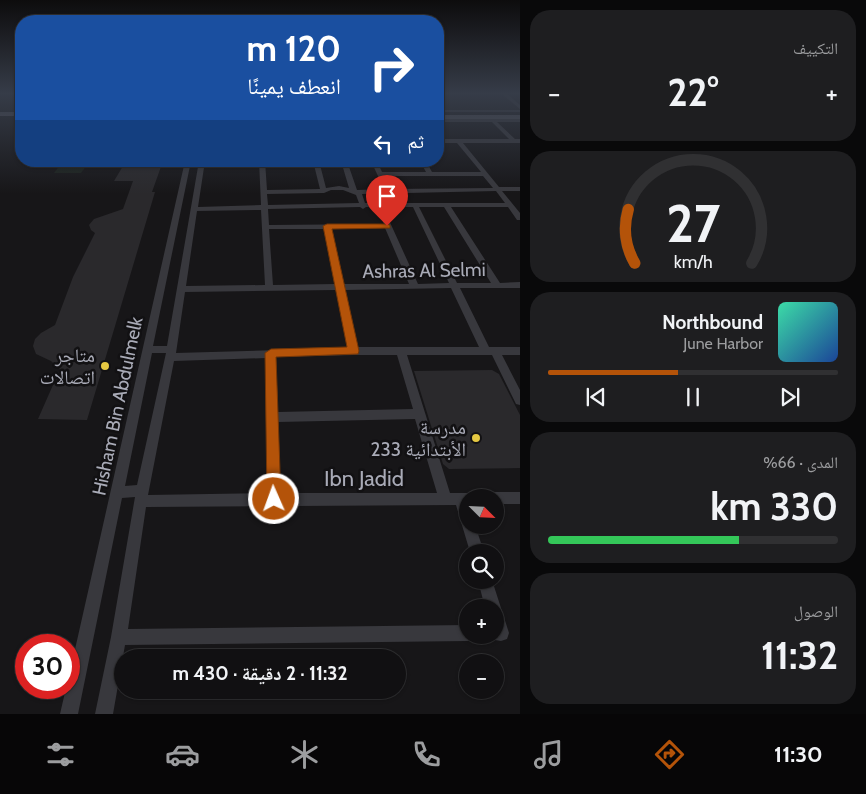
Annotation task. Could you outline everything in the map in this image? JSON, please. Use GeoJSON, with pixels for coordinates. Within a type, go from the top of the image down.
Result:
{"type":"FeatureCollection","features":[{"type":"Feature","properties":{"kind":"street"},"geometry":{"type":"LineString","coordinates":[[502,127],[517,140],[520,147]]}},
{"type":"Feature","properties":{"kind":"street"},"geometry":{"type":"LineString","coordinates":[[444,141],[517,140]]}},
{"type":"Feature","properties":{"kind":"street"},"geometry":{"type":"LineString","coordinates":[[459,141],[483,174],[520,218]]}},
{"type":"Feature","properties":{"kind":"street","name":"Hisham Bin Abdulmelk"},"geometry":{"type":"LineString","coordinates":[[69,714],[187,167]]}},
{"type":"Feature","properties":{"kind":"street","name":"Hisham Bin Abdulmelk"},"geometry":{"type":"LineString","coordinates":[[104,714],[119,637],[142,496],[170,353],[201,167]]}},
{"type":"Feature","properties":{"kind":"street"},"geometry":{"type":"LineString","coordinates":[[262,167],[269,288]]}},
{"type":"Feature","properties":{"kind":"street"},"geometry":{"type":"LineString","coordinates":[[318,167],[324,191]]}},
{"type":"Feature","properties":{"kind":"street"},"geometry":{"type":"LineString","coordinates":[[346,167],[354,192]]}},
{"type":"Feature","properties":{"kind":"street"},"geometry":{"type":"LineString","coordinates":[[377,167],[380,174],[403,203],[414,205]]}},
{"type":"Feature","properties":{"kind":"street"},"geometry":{"type":"LineString","coordinates":[[426,167],[430,174]]}},
{"type":"Feature","properties":{"kind":"street"},"geometry":{"type":"LineString","coordinates":[[380,174],[483,174]]}},
{"type":"Feature","properties":{"kind":"street"},"geometry":{"type":"LineString","coordinates":[[264,192],[324,191],[327,188],[347,188],[359,194],[364,207]]}},
{"type":"Feature","properties":{"kind":"street"},"geometry":{"type":"LineString","coordinates":[[354,192],[520,189]]}},
{"type":"Feature","properties":{"kind":"street"},"geometry":{"type":"LineString","coordinates":[[194,209],[364,207],[379,205],[509,205]]}},
{"type":"Feature","properties":{"kind":"street"},"geometry":{"type":"LineString","coordinates":[[379,205],[414,285]]}},
{"type":"Feature","properties":{"kind":"street"},"geometry":{"type":"LineString","coordinates":[[414,205],[452,285],[520,401]]}},
{"type":"Feature","properties":{"kind":"street"},"geometry":{"type":"LineString","coordinates":[[446,205],[497,285]]}},
{"type":"Feature","properties":{"kind":"street"},"geometry":{"type":"LineString","coordinates":[[327,226],[354,351]]}},
{"type":"Feature","properties":{"kind":"street"},"geometry":{"type":"LineString","coordinates":[[266,227],[387,226]]}},
{"type":"Feature","properties":{"kind":"street","name":"Ashras Al Selmi"},"geometry":{"type":"LineString","coordinates":[[180,289],[520,285]]}},
{"type":"Feature","properties":{"kind":"street"},"geometry":{"type":"LineString","coordinates":[[147,350],[170,353],[520,351]]}},
{"type":"Feature","properties":{"kind":"street"},"geometry":{"type":"LineString","coordinates":[[402,352],[445,499]]}},
{"type":"Feature","properties":{"kind":"street"},"geometry":{"type":"LineString","coordinates":[[271,353],[274,499]]}},
{"type":"Feature","properties":{"kind":"street"},"geometry":{"type":"LineString","coordinates":[[272,417],[419,414]]}},
{"type":"Feature","properties":{"kind":"street","name":"Ibn Jadid"},"geometry":{"type":"LineString","coordinates":[[117,492],[142,496],[274,499],[459,499]]}},
{"type":"Feature","properties":{"kind":"street"},"geometry":{"type":"LineString","coordinates":[[504,498],[520,498]]}},
{"type":"Feature","properties":{"kind":"street"},"geometry":{"type":"LineString","coordinates":[[119,637],[459,633]]}},
{"type":"Feature","properties":{"kind":"shaded area"},"geometry":{"type":"Polygon","coordinates":[[[58,167],[86,167],[81,173],[54,173],[58,167]]]}},
{"type":"Feature","properties":{"kind":"building"},"geometry":{"type":"Polygon","coordinates":[[[122,167],[161,167],[152,192],[155,192],[87,420],[38,419],[60,369],[51,361],[36,354],[33,346],[35,339],[55,325],[73,277],[95,233],[89,225],[94,219],[123,209],[133,181],[114,181],[122,167]]]}},
{"type":"Feature","properties":{"kind":"building","name":"مدرسة الأبتدائية 233"},"geometry":{"type":"Polygon","coordinates":[[[492,370],[499,374],[520,415],[520,468],[449,469],[443,464],[414,371],[492,370]]]}},
{"type":"Feature","properties":{"kind":"place","name":"متاجر اتصالات"},"geometry":{"type":"Point","coordinates":[105,366]}},
{"type":"Feature","properties":{"kind":"place","name":"مدرسة الأبتدائية 233"},"geometry":{"type":"Point","coordinates":[476,438]}},
{"type":"Feature","properties":{"kind":"route"},"geometry":{"type":"LineString","coordinates":[[274,499],[271,353],[354,351],[327,226],[387,226]]}}]}
